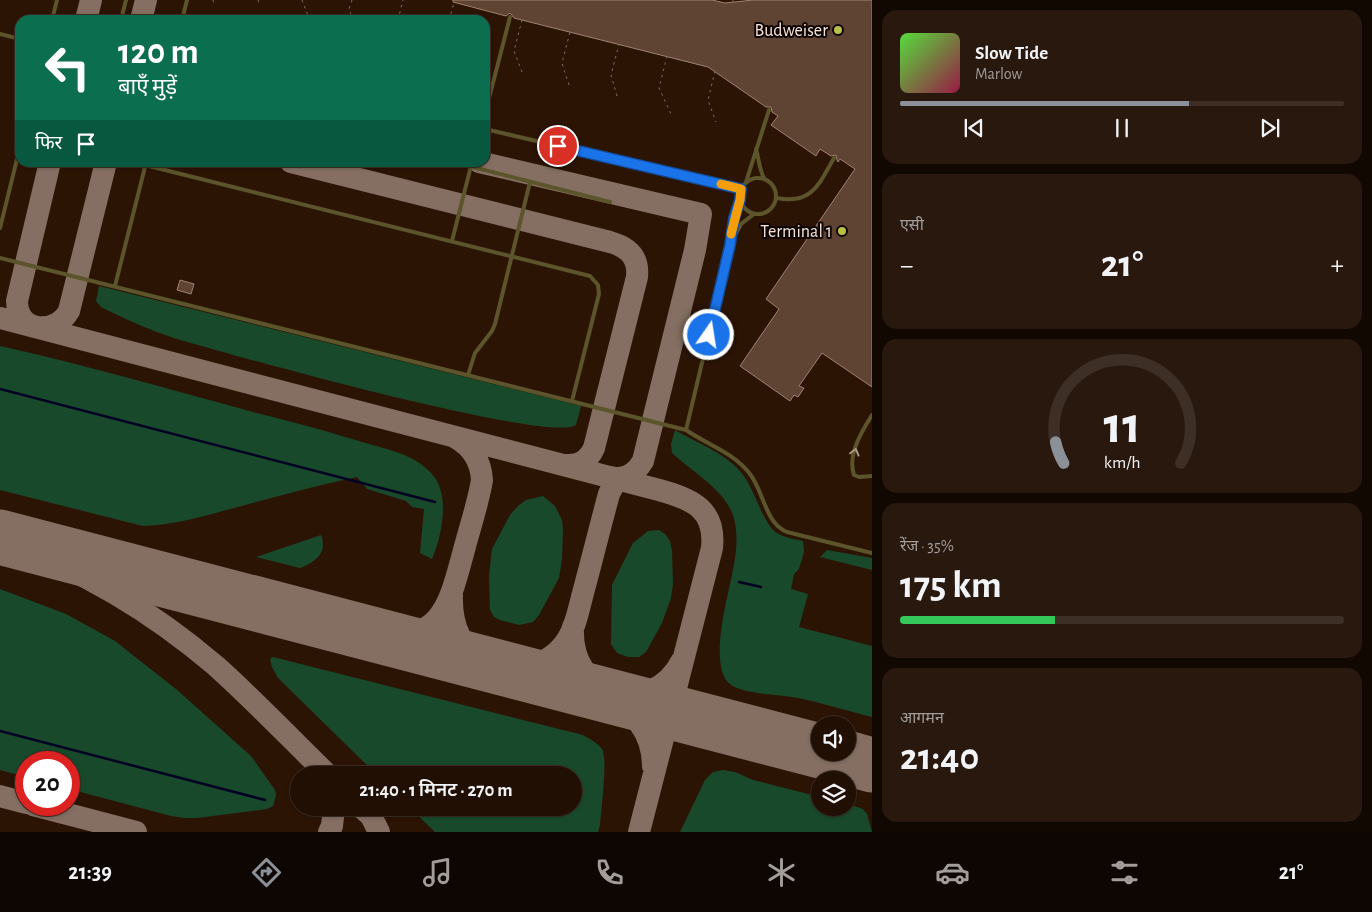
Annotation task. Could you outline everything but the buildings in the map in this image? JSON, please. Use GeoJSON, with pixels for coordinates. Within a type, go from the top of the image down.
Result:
{"type":"FeatureCollection","features":[{"type":"Feature","properties":{"kind":"lane"},"geometry":{"type":"LineString","coordinates":[[53,15],[56,0]]}},
{"type":"Feature","properties":{"kind":"lane"},"geometry":{"type":"LineString","coordinates":[[122,15],[126,0]]}},
{"type":"Feature","properties":{"kind":"lane"},"geometry":{"type":"LineString","coordinates":[[183,15],[187,0]]}},
{"type":"Feature","properties":{"kind":"lane"},"geometry":{"type":"LineString","coordinates":[[490,95],[510,17]]}},
{"type":"Feature","properties":{"kind":"lane"},"geometry":{"type":"LineString","coordinates":[[0,34],[15,38]]}},
{"type":"Feature","properties":{"kind":"lane"},"geometry":{"type":"LineString","coordinates":[[686,430],[730,245],[741,189],[746,182],[769,110]]}},
{"type":"Feature","properties":{"kind":"lane"},"geometry":{"type":"LineString","coordinates":[[490,130],[741,189]]}},
{"type":"Feature","properties":{"kind":"lane"},"geometry":{"type":"LineString","coordinates":[[756,149],[764,179]]}},
{"type":"Feature","properties":{"kind":"lane"},"geometry":{"type":"LineString","coordinates":[[777,198],[789,201],[809,194],[816,188],[834,158]]}},
{"type":"Feature","properties":{"kind":"lane"},"geometry":{"type":"LineString","coordinates":[[0,228],[15,167]]}},
{"type":"Feature","properties":{"kind":"lane"},"geometry":{"type":"LineString","coordinates":[[115,286],[145,167]]}},
{"type":"Feature","properties":{"kind":"lane"},"geometry":{"type":"LineString","coordinates":[[158,167],[586,274],[598,285],[599,294],[572,401]]}},
{"type":"Feature","properties":{"kind":"lane"},"geometry":{"type":"LineString","coordinates":[[452,241],[471,167]]}},
{"type":"Feature","properties":{"kind":"lane"},"geometry":{"type":"LineString","coordinates":[[479,167],[610,202]]}},
{"type":"Feature","properties":{"kind":"lane"},"geometry":{"type":"LineString","coordinates":[[740,200],[747,211],[754,214],[768,213],[775,205],[777,198],[772,184],[764,179],[757,178],[746,182]]}},
{"type":"Feature","properties":{"kind":"lane"},"geometry":{"type":"LineString","coordinates":[[468,375],[475,353],[492,331],[495,324],[530,182]]}},
{"type":"Feature","properties":{"kind":"lane"},"geometry":{"type":"LineString","coordinates":[[730,245],[741,224],[754,214]]}},
{"type":"Feature","properties":{"kind":"lane"},"geometry":{"type":"LineString","coordinates":[[0,258],[686,430],[720,448],[739,462],[753,479],[773,522],[779,528],[787,532],[872,554]]}},
{"type":"Feature","properties":{"kind":"lane"},"geometry":{"type":"LineString","coordinates":[[872,415],[861,431],[852,465],[854,475],[859,477],[872,476]]}},
{"type":"Feature","properties":{"kind":"path"},"geometry":{"type":"LineString","coordinates":[[213,0],[214,4]]}},
{"type":"Feature","properties":{"kind":"path"},"geometry":{"type":"LineString","coordinates":[[258,0],[260,6]]}},
{"type":"Feature","properties":{"kind":"path"},"geometry":{"type":"LineString","coordinates":[[302,0],[308,15]]}},
{"type":"Feature","properties":{"kind":"path"},"geometry":{"type":"LineString","coordinates":[[351,15],[349,9],[352,0]]}},
{"type":"Feature","properties":{"kind":"path"},"geometry":{"type":"LineString","coordinates":[[399,15],[403,0]]}},
{"type":"Feature","properties":{"kind":"path"},"geometry":{"type":"LineString","coordinates":[[450,15],[454,3]]}},
{"type":"Feature","properties":{"kind":"path"},"geometry":{"type":"LineString","coordinates":[[522,20],[514,51],[522,72]]}},
{"type":"Feature","properties":{"kind":"path"},"geometry":{"type":"LineString","coordinates":[[569,85],[562,63],[570,32]]}},
{"type":"Feature","properties":{"kind":"path"},"geometry":{"type":"LineString","coordinates":[[617,96],[611,75],[619,44]]}},
{"type":"Feature","properties":{"kind":"path"},"geometry":{"type":"LineString","coordinates":[[667,56],[659,88],[670,114]]}},
{"type":"Feature","properties":{"kind":"path"},"geometry":{"type":"LineString","coordinates":[[715,71],[708,100],[716,122]]}},
{"type":"Feature","properties":{"kind":"green space"},"geometry":{"type":"Polygon","coordinates":[[[99,286],[581,406],[576,425],[553,427],[508,422],[450,410],[254,361],[174,338],[137,324],[101,307],[96,301],[99,286]]]}},
{"type":"Feature","properties":{"kind":"green space"},"geometry":{"type":"Polygon","coordinates":[[[0,346],[95,369],[306,426],[407,456],[424,466],[431,473],[437,481],[441,492],[443,515],[439,539],[432,559],[420,553],[424,509],[412,507],[406,501],[367,489],[357,477],[169,524],[143,526],[0,490],[0,346]]]}},
{"type":"Feature","properties":{"kind":"green space"},"geometry":{"type":"Polygon","coordinates":[[[675,430],[718,453],[733,464],[750,486],[772,528],[783,536],[803,541],[804,552],[799,569],[794,574],[791,589],[808,594],[799,627],[872,646],[872,717],[798,698],[763,694],[737,688],[731,685],[724,676],[720,662],[720,646],[736,552],[735,521],[728,505],[715,489],[672,453],[671,444],[675,430]]]}},
{"type":"Feature","properties":{"kind":"green space"},"geometry":{"type":"Polygon","coordinates":[[[543,496],[555,506],[562,520],[562,559],[559,578],[539,615],[533,622],[519,625],[500,620],[494,617],[490,610],[489,576],[492,549],[510,515],[518,506],[526,500],[543,496]]]}},
{"type":"Feature","properties":{"kind":"green space"},"geometry":{"type":"Polygon","coordinates":[[[659,530],[670,541],[672,551],[673,584],[671,598],[662,623],[646,652],[639,657],[628,657],[617,653],[611,644],[612,585],[633,543],[648,531],[659,530]]]}},
{"type":"Feature","properties":{"kind":"green space"},"geometry":{"type":"Polygon","coordinates":[[[321,535],[323,547],[319,556],[311,563],[300,568],[256,557],[321,535]]]}},
{"type":"Feature","properties":{"kind":"green space"},"geometry":{"type":"Polygon","coordinates":[[[827,550],[872,558],[872,570],[820,557],[827,550]]]}},
{"type":"Feature","properties":{"kind":"green space"},"geometry":{"type":"Polygon","coordinates":[[[0,589],[66,614],[115,641],[176,689],[251,756],[275,790],[276,795],[273,806],[267,809],[184,818],[80,792],[80,751],[15,751],[15,774],[0,770],[0,589]]]}},
{"type":"Feature","properties":{"kind":"green space"},"geometry":{"type":"Polygon","coordinates":[[[273,657],[583,735],[598,745],[604,754],[604,786],[598,832],[435,832],[418,816],[582,816],[582,766],[368,766],[278,678],[270,659],[273,657]]]}},
{"type":"Feature","properties":{"kind":"green space"},"geometry":{"type":"Polygon","coordinates":[[[723,770],[735,772],[753,780],[811,795],[811,816],[856,816],[856,807],[863,809],[867,814],[872,832],[680,832],[705,780],[713,772],[723,770]]]}},
{"type":"Feature","properties":{"kind":"waterway"},"geometry":{"type":"LineString","coordinates":[[0,389],[435,502]]}},
{"type":"Feature","properties":{"kind":"waterway"},"geometry":{"type":"LineString","coordinates":[[739,582],[761,587]]}},
{"type":"Feature","properties":{"kind":"waterway"},"geometry":{"type":"LineString","coordinates":[[0,731],[265,800]]}},
{"type":"Feature","properties":{"kind":"taxiway"},"geometry":{"type":"LineString","coordinates":[[87,15],[91,0]]}},
{"type":"Feature","properties":{"kind":"taxiway"},"geometry":{"type":"LineString","coordinates":[[142,15],[146,0]]}},
{"type":"Feature","properties":{"kind":"taxiway"},"geometry":{"type":"LineString","coordinates":[[490,165],[701,214],[695,250],[643,461],[630,475],[621,478],[611,477]]}},
{"type":"Feature","properties":{"kind":"taxiway"},"geometry":{"type":"LineString","coordinates":[[49,167],[17,301],[23,319],[38,327],[55,324],[63,319],[69,311],[105,167]]}},
{"type":"Feature","properties":{"kind":"taxiway"},"geometry":{"type":"LineString","coordinates":[[311,167],[610,242],[622,247],[631,254],[636,264],[637,277],[594,448],[583,461],[566,465]]}},
{"type":"Feature","properties":{"kind":"taxiway"},"geometry":{"type":"LineString","coordinates":[[0,318],[659,490],[682,497],[699,508],[706,515],[710,524],[712,548],[639,832]]}},
{"type":"Feature","properties":{"kind":"taxiway"},"geometry":{"type":"LineString","coordinates":[[375,635],[398,636],[429,626],[439,616],[447,603],[459,570],[482,480],[480,467],[475,456],[467,446],[456,438]]}},
{"type":"Feature","properties":{"kind":"taxiway"},"geometry":{"type":"LineString","coordinates":[[452,595],[453,615],[458,632],[467,648],[483,660],[494,665],[518,668],[529,666],[550,657],[567,640],[573,629],[609,494],[614,484],[624,477]]}},
{"type":"Feature","properties":{"kind":"taxiway"},"geometry":{"type":"LineString","coordinates":[[0,540],[29,551],[86,578],[114,593],[167,627],[216,666],[319,766]]}},
{"type":"Feature","properties":{"kind":"taxiway"},"geometry":{"type":"LineString","coordinates":[[573,627],[575,651],[584,670],[596,684],[626,709],[640,724],[649,742],[653,766]]}},
{"type":"Feature","properties":{"kind":"taxiway"},"geometry":{"type":"LineString","coordinates":[[613,697],[624,697],[653,690],[669,679],[681,662]]}},
{"type":"Feature","properties":{"kind":"taxiway"},"geometry":{"type":"LineString","coordinates":[[0,796],[15,800]]}},
{"type":"Feature","properties":{"kind":"taxiway"},"geometry":{"type":"LineString","coordinates":[[75,816],[136,832]]}},
{"type":"Feature","properties":{"kind":"taxiway"},"geometry":{"type":"LineString","coordinates":[[329,832],[333,816]]}},
{"type":"Feature","properties":{"kind":"taxiway"},"geometry":{"type":"LineString","coordinates":[[371,816],[379,832]]}},
{"type":"Feature","properties":{"kind":"runway"},"geometry":{"type":"LineString","coordinates":[[0,537],[811,749]]}},
{"type":"Feature","properties":{"kind":"runway"},"geometry":{"type":"LineString","coordinates":[[856,761],[872,765]]}},
{"type":"Feature","properties":{"kind":"slow traffic"},"geometry":{"type":"LineString","coordinates":[[721,184],[741,189],[731,234]]}},
{"type":"Feature","properties":{"kind":"place","name":"Budweiser"},"geometry":{"type":"Point","coordinates":[838,30]}},
{"type":"Feature","properties":{"kind":"place","name":"Terminal 1"},"geometry":{"type":"Point","coordinates":[842,231]}},
{"type":"Feature","properties":{"kind":"route"},"geometry":{"type":"LineString","coordinates":[[558,146],[741,189],[709,335]]}}]}
